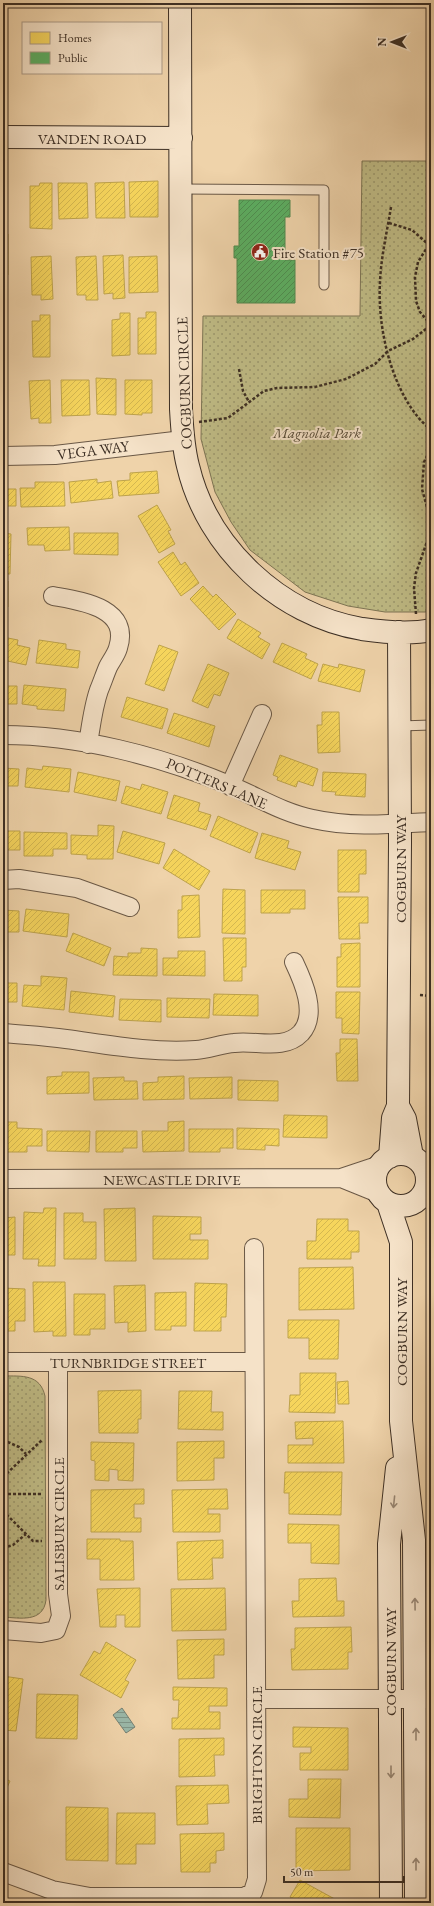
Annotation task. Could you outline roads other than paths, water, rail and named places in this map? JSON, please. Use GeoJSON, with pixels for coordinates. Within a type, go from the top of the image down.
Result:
{"type":"FeatureCollection","features":[{"type":"Feature","properties":{"kind":"street","name":"COGBURN CIRCLE"},"geometry":{"type":"LineString","coordinates":[[180,3],[183,440],[194,485],[209,520],[237,558],[268,588],[298,607],[333,623],[371,630],[399,632],[424,624]]}},
{"type":"Feature","properties":{"kind":"street","name":"VANDEN ROAD"},"geometry":{"type":"LineString","coordinates":[[3,137],[180,138]]}},
{"type":"Feature","properties":{"kind":"street","name":"VEGA WAY"},"geometry":{"type":"LineString","coordinates":[[3,456],[55,455],[183,440]]}},
{"type":"Feature","properties":{"kind":"street"},"geometry":{"type":"LineString","coordinates":[[53,596],[83,602],[107,611],[114,619],[120,631],[118,648],[99,691],[88,744]]}},
{"type":"Feature","properties":{"kind":"street","name":"COGBURN WAY"},"geometry":{"type":"LineString","coordinates":[[385,1161],[393,1118],[398,1106],[400,824],[399,632]]}},
{"type":"Feature","properties":{"kind":"street"},"geometry":{"type":"LineString","coordinates":[[230,786],[262,714]]}},
{"type":"Feature","properties":{"kind":"street","name":"POTTERS LANE"},"geometry":{"type":"LineString","coordinates":[[3,735],[35,735],[88,744],[167,761],[230,786],[270,806],[312,819],[351,824],[400,824],[431,822]]}},
{"type":"Feature","properties":{"kind":"street"},"geometry":{"type":"LineString","coordinates":[[3,880],[19,879],[77,888],[130,907]]}},
{"type":"Feature","properties":{"kind":"street"},"geometry":{"type":"LineString","coordinates":[[3,1033],[65,1038],[134,1050],[197,1050],[235,1042],[276,1043],[289,1041],[301,1032],[308,1022],[308,996],[303,979],[294,962]]}},
{"type":"Feature","properties":{"kind":"street","name":"COGBURN WAY"},"geometry":{"type":"LineString","coordinates":[[398,1106],[405,1118],[421,1162]]}},
{"type":"Feature","properties":{"kind":"street"},"geometry":{"type":"LineString","coordinates":[[401,1154],[421,1162],[427,1176],[423,1194],[401,1207],[383,1198],[375,1179],[385,1161],[401,1154]]}},
{"type":"Feature","properties":{"kind":"street","name":"NEWCASTLE DRIVE"},"geometry":{"type":"LineString","coordinates":[[3,1179],[341,1178],[385,1161]]}},
{"type":"Feature","properties":{"kind":"street","name":"NEWCASTLE DRIVE"},"geometry":{"type":"LineString","coordinates":[[341,1178],[383,1198]]}},
{"type":"Feature","properties":{"kind":"street","name":"COGBURN WAY"},"geometry":{"type":"LineString","coordinates":[[401,1242],[423,1194]]}},
{"type":"Feature","properties":{"kind":"street","name":"COGBURN WAY"},"geometry":{"type":"LineString","coordinates":[[383,1198],[401,1242],[401,1422],[389,1544],[391,1903]]}},
{"type":"Feature","properties":{"kind":"street","name":"BRIGHTON CIRCLE"},"geometry":{"type":"LineString","coordinates":[[3,1872],[52,1890],[90,1897],[244,1897],[253,1892],[257,1879],[254,1248]]}},
{"type":"Feature","properties":{"kind":"street","name":"TURNBRIDGE STREET"},"geometry":{"type":"LineString","coordinates":[[3,1362],[254,1362]]}},
{"type":"Feature","properties":{"kind":"street","name":"SALISBURY CIRCLE"},"geometry":{"type":"LineString","coordinates":[[3,1630],[41,1633],[56,1630],[61,1616],[58,1594],[58,1362]]}},
{"type":"Feature","properties":{"kind":"street","name":"COGBURN WAY"},"geometry":{"type":"LineString","coordinates":[[401,1422],[414,1540],[423,1699],[416,1903]]}},
{"type":"Feature","properties":{"kind":"street"},"geometry":{"type":"LineString","coordinates":[[256,1700],[423,1699]]}},
{"type":"Feature","properties":{"kind":"lane"},"geometry":{"type":"LineString","coordinates":[[181,189],[324,190],[324,285]]}},
{"type":"Feature","properties":{"kind":"lane"},"geometry":{"type":"LineString","coordinates":[[400,726],[431,725]]}},
{"type":"Feature","properties":{"kind":"place","name":"Fire Station #75"},"geometry":{"type":"Point","coordinates":[260,252]}},
{"type":"Feature","properties":{"kind":"park label","name":"Magnolia Park"},"geometry":{"type":"Point","coordinates":[317,432]}}]}
